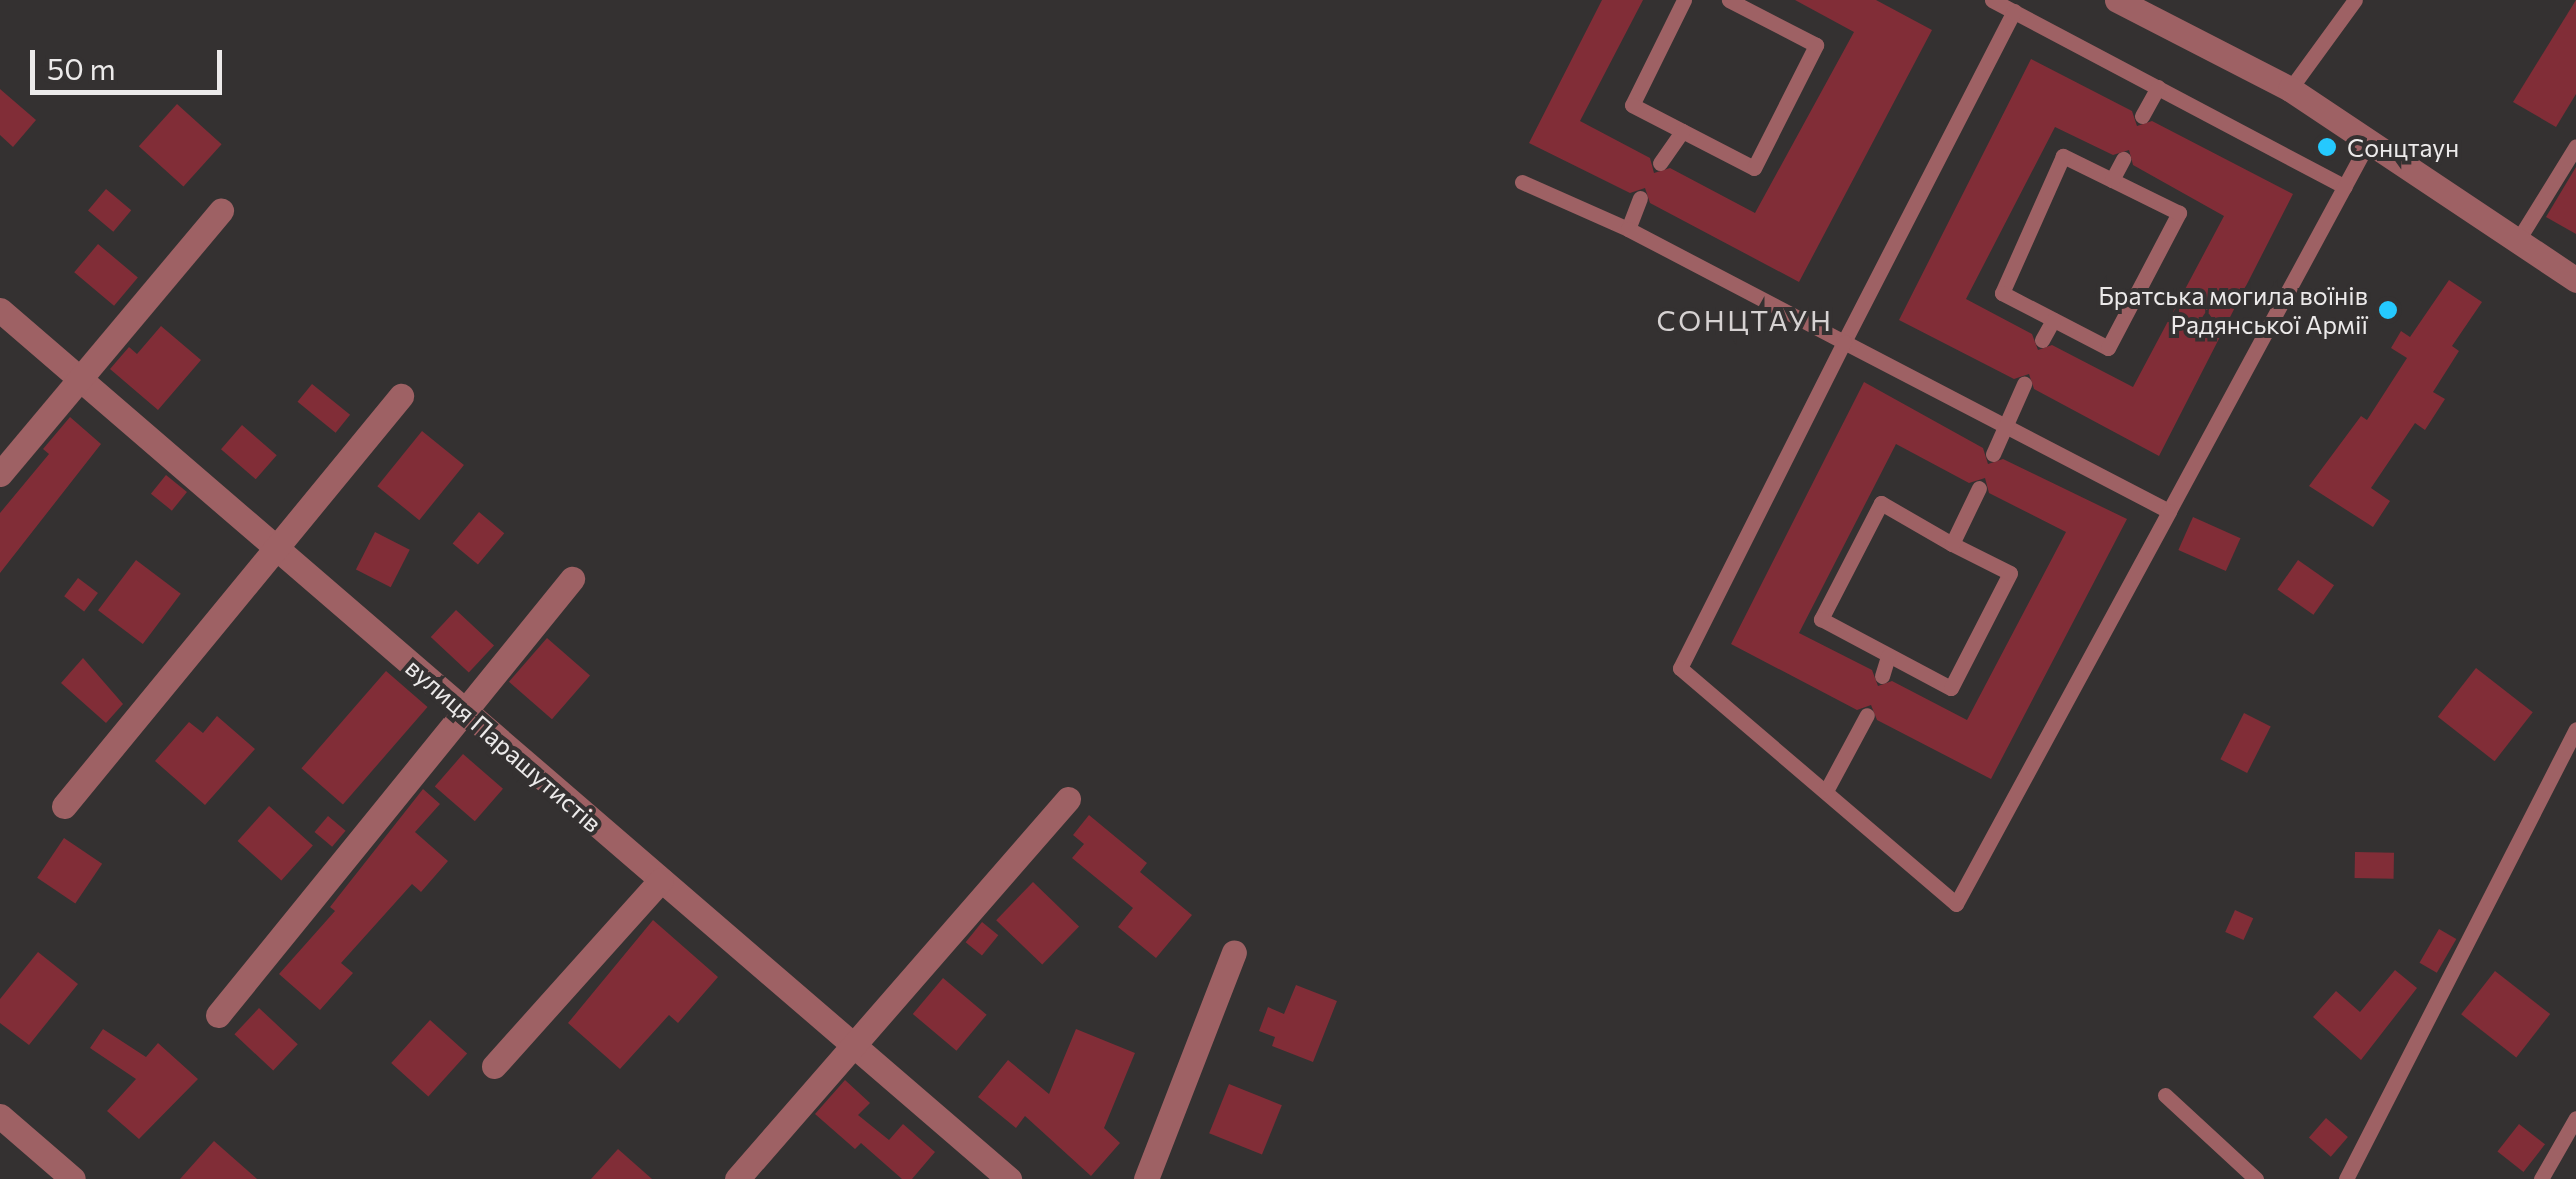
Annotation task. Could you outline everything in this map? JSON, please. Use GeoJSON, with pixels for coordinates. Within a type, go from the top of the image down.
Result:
{"type":"FeatureCollection","features":[{"type":"Feature","properties":{"kind":"street"},"geometry":{"type":"LineString","coordinates":[[2117,0],[2290,89],[2576,280]]}},
{"type":"Feature","properties":{"kind":"street"},"geometry":{"type":"LineString","coordinates":[[0,474],[221,211]]}},
{"type":"Feature","properties":{"kind":"street","name":"вулиця Парашутистів"},"geometry":{"type":"LineString","coordinates":[[0,310],[1009,1179]]}},
{"type":"Feature","properties":{"kind":"street"},"geometry":{"type":"LineString","coordinates":[[64,806],[401,396]]}},
{"type":"Feature","properties":{"kind":"street"},"geometry":{"type":"LineString","coordinates":[[218,1015],[572,578]]}},
{"type":"Feature","properties":{"kind":"street"},"geometry":{"type":"LineString","coordinates":[[737,1179],[856,1048],[1068,800]]}},
{"type":"Feature","properties":{"kind":"street"},"geometry":{"type":"LineString","coordinates":[[494,1066],[661,880]]}},
{"type":"Feature","properties":{"kind":"street"},"geometry":{"type":"LineString","coordinates":[[1146,1179],[1234,952]]}},
{"type":"Feature","properties":{"kind":"street"},"geometry":{"type":"LineString","coordinates":[[0,1116],[73,1179]]}},
{"type":"Feature","properties":{"kind":"lane"},"geometry":{"type":"LineString","coordinates":[[1684,0],[1632,105],[1754,168],[1816,45],[1736,2]]}},
{"type":"Feature","properties":{"kind":"lane"},"geometry":{"type":"LineString","coordinates":[[1992,0],[2345,187]]}},
{"type":"Feature","properties":{"kind":"lane"},"geometry":{"type":"LineString","coordinates":[[2290,89],[2355,0]]}},
{"type":"Feature","properties":{"kind":"lane"},"geometry":{"type":"LineString","coordinates":[[2014,11],[1680,668],[1956,904],[2370,140]]}},
{"type":"Feature","properties":{"kind":"lane"},"geometry":{"type":"LineString","coordinates":[[2142,116],[2158,87]]}},
{"type":"Feature","properties":{"kind":"lane"},"geometry":{"type":"LineString","coordinates":[[1660,163],[1682,131]]}},
{"type":"Feature","properties":{"kind":"lane"},"geometry":{"type":"LineString","coordinates":[[2518,240],[2576,146]]}},
{"type":"Feature","properties":{"kind":"lane"},"geometry":{"type":"LineString","coordinates":[[2063,156],[2112,180],[2179,214],[2108,348],[2002,293],[2063,156]]}},
{"type":"Feature","properties":{"kind":"lane"},"geometry":{"type":"LineString","coordinates":[[2112,180],[2123,160]]}},
{"type":"Feature","properties":{"kind":"lane"},"geometry":{"type":"LineString","coordinates":[[1522,182],[1628,230],[2168,511]]}},
{"type":"Feature","properties":{"kind":"lane"},"geometry":{"type":"LineString","coordinates":[[1628,230],[1640,198]]}},
{"type":"Feature","properties":{"kind":"lane"},"geometry":{"type":"LineString","coordinates":[[2042,340],[2053,320]]}},
{"type":"Feature","properties":{"kind":"lane"},"geometry":{"type":"LineString","coordinates":[[1993,454],[2024,384]]}},
{"type":"Feature","properties":{"kind":"lane"},"geometry":{"type":"LineString","coordinates":[[1952,544],[1979,488]]}},
{"type":"Feature","properties":{"kind":"lane"},"geometry":{"type":"LineString","coordinates":[[1881,503],[1952,544],[2010,573],[1951,688],[1821,619],[1881,503]]}},
{"type":"Feature","properties":{"kind":"lane"},"geometry":{"type":"LineString","coordinates":[[1882,676],[1888,656]]}},
{"type":"Feature","properties":{"kind":"lane"},"geometry":{"type":"LineString","coordinates":[[1826,791],[1868,715]]}},
{"type":"Feature","properties":{"kind":"lane"},"geometry":{"type":"LineString","coordinates":[[2346,1179],[2576,730]]}},
{"type":"Feature","properties":{"kind":"lane"},"geometry":{"type":"LineString","coordinates":[[2165,1095],[2256,1179]]}},
{"type":"Feature","properties":{"kind":"lane"},"geometry":{"type":"LineString","coordinates":[[2541,1179],[2576,1118]]}},
{"type":"Feature","properties":{"kind":"building"},"geometry":{"type":"Polygon","coordinates":[[[1602,0],[1643,0],[1580,121],[1650,158],[1654,173],[1670,168],[1755,213],[1854,32],[1795,0],[1876,0],[1932,30],[1799,282],[1650,203],[1645,188],[1630,193],[1529,143],[1602,0]]]}},
{"type":"Feature","properties":{"kind":"building"},"geometry":{"type":"Polygon","coordinates":[[[2576,0],[2576,94],[2556,127],[2513,102],[2576,0]]]}},
{"type":"Feature","properties":{"kind":"building"},"geometry":{"type":"Polygon","coordinates":[[[2031,59],[2132,111],[2137,126],[2152,121],[2293,194],[2159,456],[2034,389],[2029,374],[2014,379],[1899,320],[2031,59]],[[2055,127],[1966,299],[2032,334],[2038,350],[2052,345],[2133,387],[2224,216],[2133,165],[2129,150],[2113,155],[2055,127]]]}},
{"type":"Feature","properties":{"kind":"building"},"geometry":{"type":"Polygon","coordinates":[[[0,89],[36,120],[13,147],[0,135],[0,89]]]}},
{"type":"Feature","properties":{"kind":"building"},"geometry":{"type":"Polygon","coordinates":[[[177,104],[222,144],[183,187],[139,146],[177,104]]]}},
{"type":"Feature","properties":{"kind":"building"},"geometry":{"type":"Polygon","coordinates":[[[2576,167],[2576,234],[2546,217],[2576,167]]]}},
{"type":"Feature","properties":{"kind":"building"},"geometry":{"type":"Polygon","coordinates":[[[106,189],[131,210],[113,232],[88,210],[106,189]]]}},
{"type":"Feature","properties":{"kind":"building"},"geometry":{"type":"Polygon","coordinates":[[[98,244],[138,277],[114,306],[74,272],[98,244]]]}},
{"type":"Feature","properties":{"kind":"building"},"geometry":{"type":"Polygon","coordinates":[[[2449,280],[2482,302],[2452,346],[2459,351],[2433,392],[2445,399],[2425,430],[2415,423],[2371,488],[2390,501],[2373,527],[2309,486],[2361,416],[2367,420],[2407,358],[2391,348],[2401,331],[2410,337],[2449,280]]]}},
{"type":"Feature","properties":{"kind":"building"},"geometry":{"type":"Polygon","coordinates":[[[161,326],[201,360],[158,410],[110,369],[129,347],[137,354],[161,326]]]}},
{"type":"Feature","properties":{"kind":"building"},"geometry":{"type":"Polygon","coordinates":[[[1864,382],[1983,448],[1988,464],[2003,459],[2127,519],[1991,779],[1877,720],[1871,705],[1857,710],[1731,644],[1864,382]],[[1896,444],[1799,633],[1872,670],[1878,686],[1892,681],[1967,720],[2066,532],[1989,493],[1985,478],[1969,483],[1896,444]]]}},
{"type":"Feature","properties":{"kind":"building"},"geometry":{"type":"Polygon","coordinates":[[[312,384],[350,415],[336,433],[298,402],[312,384]]]}},
{"type":"Feature","properties":{"kind":"building"},"geometry":{"type":"Polygon","coordinates":[[[70,417],[101,444],[0,573],[0,513],[49,454],[43,449],[70,417]]]}},
{"type":"Feature","properties":{"kind":"building"},"geometry":{"type":"Polygon","coordinates":[[[242,425],[277,455],[256,479],[221,449],[242,425]]]}},
{"type":"Feature","properties":{"kind":"building"},"geometry":{"type":"Polygon","coordinates":[[[422,431],[464,465],[419,520],[377,486],[422,431]]]}},
{"type":"Feature","properties":{"kind":"building"},"geometry":{"type":"Polygon","coordinates":[[[166,475],[187,492],[172,511],[151,494],[166,475]]]}},
{"type":"Feature","properties":{"kind":"building"},"geometry":{"type":"Polygon","coordinates":[[[479,512],[504,533],[478,565],[453,543],[479,512]]]}},
{"type":"Feature","properties":{"kind":"building"},"geometry":{"type":"Polygon","coordinates":[[[2193,517],[2241,538],[2226,571],[2178,550],[2193,517]]]}},
{"type":"Feature","properties":{"kind":"building"},"geometry":{"type":"Polygon","coordinates":[[[375,532],[410,550],[391,587],[356,569],[375,532]]]}},
{"type":"Feature","properties":{"kind":"building"},"geometry":{"type":"Polygon","coordinates":[[[136,560],[181,594],[143,644],[98,610],[136,560]]]}},
{"type":"Feature","properties":{"kind":"building"},"geometry":{"type":"Polygon","coordinates":[[[2298,560],[2334,585],[2313,615],[2277,589],[2298,560]]]}},
{"type":"Feature","properties":{"kind":"building"},"geometry":{"type":"Polygon","coordinates":[[[78,578],[98,593],[84,611],[64,596],[78,578]]]}},
{"type":"Feature","properties":{"kind":"building"},"geometry":{"type":"Polygon","coordinates":[[[456,610],[494,645],[469,673],[431,637],[456,610]]]}},
{"type":"Feature","properties":{"kind":"building"},"geometry":{"type":"Polygon","coordinates":[[[547,638],[590,675],[552,719],[509,682],[547,638]]]}},
{"type":"Feature","properties":{"kind":"building"},"geometry":{"type":"Polygon","coordinates":[[[83,658],[123,704],[106,723],[61,683],[83,658]]]}},
{"type":"Feature","properties":{"kind":"building"},"geometry":{"type":"Polygon","coordinates":[[[2476,668],[2533,712],[2495,761],[2438,717],[2476,668]]]}},
{"type":"Feature","properties":{"kind":"building"},"geometry":{"type":"Polygon","coordinates":[[[386,671],[428,707],[343,804],[301,768],[386,671]]]}},
{"type":"Feature","properties":{"kind":"building"},"geometry":{"type":"Polygon","coordinates":[[[2244,713],[2271,727],[2247,773],[2220,759],[2244,713]]]}},
{"type":"Feature","properties":{"kind":"building"},"geometry":{"type":"Polygon","coordinates":[[[217,716],[255,749],[205,805],[155,761],[189,722],[203,733],[217,716]]]}},
{"type":"Feature","properties":{"kind":"building"},"geometry":{"type":"Polygon","coordinates":[[[463,754],[503,789],[475,821],[435,786],[463,754]]]}},
{"type":"Feature","properties":{"kind":"building"},"geometry":{"type":"Polygon","coordinates":[[[423,789],[440,804],[415,832],[448,861],[421,892],[412,884],[341,963],[353,973],[320,1010],[279,974],[335,911],[330,907],[423,789]]]}},
{"type":"Feature","properties":{"kind":"building"},"geometry":{"type":"Polygon","coordinates":[[[269,806],[313,845],[281,880],[238,841],[269,806]]]}},
{"type":"Feature","properties":{"kind":"building"},"geometry":{"type":"Polygon","coordinates":[[[1089,815],[1147,863],[1140,872],[1192,915],[1156,958],[1118,927],[1133,908],[1072,858],[1084,844],[1073,835],[1089,815]]]}},
{"type":"Feature","properties":{"kind":"building"},"geometry":{"type":"Polygon","coordinates":[[[328,816],[346,831],[332,847],[315,832],[328,816]]]}},
{"type":"Feature","properties":{"kind":"building"},"geometry":{"type":"Polygon","coordinates":[[[64,838],[102,864],[75,904],[37,878],[64,838]]]}},
{"type":"Feature","properties":{"kind":"building"},"geometry":{"type":"Polygon","coordinates":[[[2355,852],[2394,853],[2394,879],[2355,878],[2355,852]]]}},
{"type":"Feature","properties":{"kind":"building"},"geometry":{"type":"Polygon","coordinates":[[[1033,882],[1079,926],[1042,965],[996,920],[1033,882]]]}},
{"type":"Feature","properties":{"kind":"building"},"geometry":{"type":"Polygon","coordinates":[[[2235,910],[2253,918],[2244,940],[2225,932],[2235,910]]]}},
{"type":"Feature","properties":{"kind":"building"},"geometry":{"type":"Polygon","coordinates":[[[653,920],[718,977],[678,1023],[669,1015],[620,1069],[568,1023],[653,920]]]}},
{"type":"Feature","properties":{"kind":"building"},"geometry":{"type":"Polygon","coordinates":[[[982,922],[998,935],[982,955],[966,942],[982,922]]]}},
{"type":"Feature","properties":{"kind":"building"},"geometry":{"type":"Polygon","coordinates":[[[2439,929],[2456,939],[2437,973],[2420,963],[2439,929]]]}},
{"type":"Feature","properties":{"kind":"building"},"geometry":{"type":"Polygon","coordinates":[[[38,952],[78,984],[29,1045],[0,1023],[0,999],[38,952]]]}},
{"type":"Feature","properties":{"kind":"building"},"geometry":{"type":"Polygon","coordinates":[[[2395,970],[2417,988],[2361,1060],[2313,1017],[2336,991],[2360,1012],[2395,970]]]}},
{"type":"Feature","properties":{"kind":"building"},"geometry":{"type":"Polygon","coordinates":[[[2495,971],[2550,1014],[2516,1057],[2461,1014],[2495,971]]]}},
{"type":"Feature","properties":{"kind":"building"},"geometry":{"type":"Polygon","coordinates":[[[943,978],[987,1015],[956,1051],[913,1014],[943,978]]]}},
{"type":"Feature","properties":{"kind":"building"},"geometry":{"type":"Polygon","coordinates":[[[1296,985],[1337,1001],[1313,1062],[1272,1046],[1275,1037],[1259,1031],[1268,1007],[1284,1014],[1296,985]]]}},
{"type":"Feature","properties":{"kind":"building"},"geometry":{"type":"Polygon","coordinates":[[[259,1008],[298,1044],[273,1070],[234,1034],[259,1008]]]}},
{"type":"Feature","properties":{"kind":"building"},"geometry":{"type":"Polygon","coordinates":[[[430,1020],[467,1053],[428,1097],[391,1063],[430,1020]]]}},
{"type":"Feature","properties":{"kind":"building"},"geometry":{"type":"Polygon","coordinates":[[[103,1029],[146,1057],[158,1043],[198,1079],[139,1139],[107,1111],[136,1079],[90,1048],[103,1029]]]}},
{"type":"Feature","properties":{"kind":"building"},"geometry":{"type":"Polygon","coordinates":[[[1076,1029],[1135,1053],[1104,1128],[1120,1143],[1091,1176],[1025,1116],[1016,1128],[978,1097],[1008,1060],[1049,1094],[1076,1029]]]}},
{"type":"Feature","properties":{"kind":"building"},"geometry":{"type":"Polygon","coordinates":[[[845,1080],[870,1103],[858,1115],[889,1140],[903,1124],[935,1152],[912,1179],[902,1179],[861,1143],[855,1149],[815,1114],[845,1080]]]}},
{"type":"Feature","properties":{"kind":"building"},"geometry":{"type":"Polygon","coordinates":[[[1229,1084],[1282,1105],[1262,1154],[1209,1133],[1229,1084]]]}},
{"type":"Feature","properties":{"kind":"building"},"geometry":{"type":"Polygon","coordinates":[[[2326,1118],[2348,1137],[2331,1157],[2309,1138],[2326,1118]]]}},
{"type":"Feature","properties":{"kind":"building"},"geometry":{"type":"Polygon","coordinates":[[[2519,1124],[2545,1144],[2523,1172],[2497,1152],[2519,1124]]]}},
{"type":"Feature","properties":{"kind":"building"},"geometry":{"type":"Polygon","coordinates":[[[214,1141],[257,1179],[180,1179],[214,1141]]]}},
{"type":"Feature","properties":{"kind":"building"},"geometry":{"type":"Polygon","coordinates":[[[618,1149],[652,1179],[591,1179],[618,1149]]]}},
{"type":"Feature","properties":{"kind":"place","name":"Сонцтаун"},"geometry":{"type":"Point","coordinates":[2327,147]}},
{"type":"Feature","properties":{"kind":"place","name":"Братська могила воїнів Радянської Армії"},"geometry":{"type":"Point","coordinates":[2388,310]}},
{"type":"Feature","properties":{"kind":"district","name":"СОНЦТАУН"},"geometry":{"type":"Point","coordinates":[1745,320]}}]}
